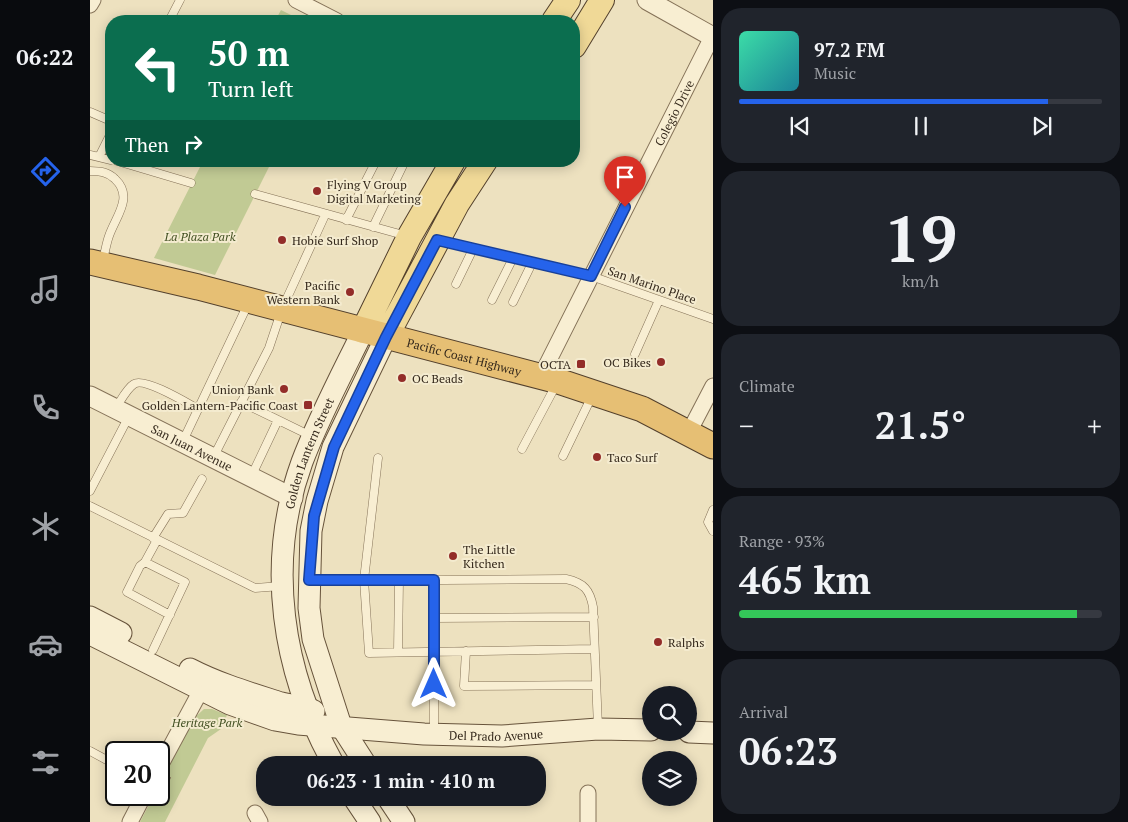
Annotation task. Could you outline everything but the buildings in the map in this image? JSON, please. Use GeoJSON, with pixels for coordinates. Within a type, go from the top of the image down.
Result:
{"type":"FeatureCollection","features":[{"type":"Feature","properties":{"kind":"highway","name":"Pacific Coast Highway"},"geometry":{"type":"LineString","coordinates":[[96,263],[250,300],[549,378],[642,409],[713,446]]}},
{"type":"Feature","properties":{"kind":"main road"},"geometry":{"type":"LineString","coordinates":[[558,15],[568,0]]}},
{"type":"Feature","properties":{"kind":"main road"},"geometry":{"type":"LineString","coordinates":[[580,36],[602,0]]}},
{"type":"Feature","properties":{"kind":"main road","name":"Golden Lantern Street"},"geometry":{"type":"LineString","coordinates":[[360,756],[341,726],[313,639],[309,580],[314,516],[334,447],[409,236],[449,167]]}},
{"type":"Feature","properties":{"kind":"main road","name":"Golden Lantern Street"},"geometry":{"type":"LineString","coordinates":[[329,756],[305,706],[295,674],[281,602],[288,520],[302,463],[312,437],[481,167]]}},
{"type":"Feature","properties":{"kind":"main road","name":"Del Prado Avenue"},"geometry":{"type":"LineString","coordinates":[[90,617],[153,650],[230,704],[275,720],[314,726],[341,726],[434,734],[502,736],[598,729],[642,730]]}},
{"type":"Feature","properties":{"kind":"main road","name":"Del Prado Avenue"},"geometry":{"type":"LineString","coordinates":[[90,634],[204,684],[285,704],[305,706],[341,726]]}},
{"type":"Feature","properties":{"kind":"main road"},"geometry":{"type":"LineString","coordinates":[[697,732],[713,733]]}},
{"type":"Feature","properties":{"kind":"main road"},"geometry":{"type":"LineString","coordinates":[[359,806],[370,822]]}},
{"type":"Feature","properties":{"kind":"main road"},"geometry":{"type":"LineString","coordinates":[[393,806],[404,822]]}},
{"type":"Feature","properties":{"kind":"street"},"geometry":{"type":"LineString","coordinates":[[90,5],[93,0]]}},
{"type":"Feature","properties":{"kind":"street"},"geometry":{"type":"LineString","coordinates":[[296,0],[325,15]]}},
{"type":"Feature","properties":{"kind":"street"},"geometry":{"type":"LineString","coordinates":[[646,0],[713,37]]}},
{"type":"Feature","properties":{"kind":"street","name":"Colegio Drive"},"geometry":{"type":"LineString","coordinates":[[549,378],[591,276],[713,37]]}},
{"type":"Feature","properties":{"kind":"street"},"geometry":{"type":"LineString","coordinates":[[689,432],[713,386]]}},
{"type":"Feature","properties":{"kind":"street","name":"San Juan Avenue"},"geometry":{"type":"LineString","coordinates":[[92,401],[122,412],[293,498]]}},
{"type":"Feature","properties":{"kind":"street"},"geometry":{"type":"LineString","coordinates":[[170,760],[204,684]]}},
{"type":"Feature","properties":{"kind":"street"},"geometry":{"type":"LineString","coordinates":[[588,793],[588,822]]}},
{"type":"Feature","properties":{"kind":"street"},"geometry":{"type":"LineString","coordinates":[[130,822],[145,806]]}},
{"type":"Feature","properties":{"kind":"lane"},"geometry":{"type":"LineString","coordinates":[[172,15],[180,0]]}},
{"type":"Feature","properties":{"kind":"lane"},"geometry":{"type":"LineString","coordinates":[[90,112],[105,118]]}},
{"type":"Feature","properties":{"kind":"lane"},"geometry":{"type":"LineString","coordinates":[[99,157],[105,145]]}},
{"type":"Feature","properties":{"kind":"lane"},"geometry":{"type":"LineString","coordinates":[[90,155],[105,159]]}},
{"type":"Feature","properties":{"kind":"lane"},"geometry":{"type":"LineString","coordinates":[[110,174],[111,167]]}},
{"type":"Feature","properties":{"kind":"lane"},"geometry":{"type":"LineString","coordinates":[[137,167],[191,183]]}},
{"type":"Feature","properties":{"kind":"lane"},"geometry":{"type":"LineString","coordinates":[[346,220],[373,167]]}},
{"type":"Feature","properties":{"kind":"lane"},"geometry":{"type":"LineString","coordinates":[[373,227],[402,167]]}},
{"type":"Feature","properties":{"kind":"lane"},"geometry":{"type":"LineString","coordinates":[[90,171],[110,174],[121,185],[124,194],[122,206],[96,263]]}},
{"type":"Feature","properties":{"kind":"lane"},"geometry":{"type":"LineString","coordinates":[[255,194],[326,215],[409,236]]}},
{"type":"Feature","properties":{"kind":"lane"},"geometry":{"type":"LineString","coordinates":[[213,459],[269,348],[282,309],[326,215]]}},
{"type":"Feature","properties":{"kind":"lane","name":"San Marino Place"},"geometry":{"type":"LineString","coordinates":[[437,240],[591,276],[713,319]]}},
{"type":"Feature","properties":{"kind":"lane"},"geometry":{"type":"LineString","coordinates":[[456,284],[473,249]]}},
{"type":"Feature","properties":{"kind":"lane"},"geometry":{"type":"LineString","coordinates":[[492,300],[513,258]]}},
{"type":"Feature","properties":{"kind":"lane"},"geometry":{"type":"LineString","coordinates":[[513,302],[532,263]]}},
{"type":"Feature","properties":{"kind":"lane"},"geometry":{"type":"LineString","coordinates":[[182,443],[250,300]]}},
{"type":"Feature","properties":{"kind":"lane"},"geometry":{"type":"LineString","coordinates":[[635,354],[659,300]]}},
{"type":"Feature","properties":{"kind":"lane"},"geometry":{"type":"LineString","coordinates":[[522,450],[549,378]]}},
{"type":"Feature","properties":{"kind":"lane"},"geometry":{"type":"LineString","coordinates":[[90,491],[133,384],[139,382],[148,384],[198,409]]}},
{"type":"Feature","properties":{"kind":"lane"},"geometry":{"type":"LineString","coordinates":[[563,456],[594,392]]}},
{"type":"Feature","properties":{"kind":"lane"},"geometry":{"type":"LineString","coordinates":[[241,402],[312,437]]}},
{"type":"Feature","properties":{"kind":"lane"},"geometry":{"type":"LineString","coordinates":[[250,478],[278,420]]}},
{"type":"Feature","properties":{"kind":"lane"},"geometry":{"type":"LineString","coordinates":[[378,458],[364,580],[369,653],[594,649]]}},
{"type":"Feature","properties":{"kind":"lane"},"geometry":{"type":"LineString","coordinates":[[170,615],[127,592],[140,566],[145,562],[168,514],[184,511],[202,479]]}},
{"type":"Feature","properties":{"kind":"lane"},"geometry":{"type":"LineString","coordinates":[[90,506],[255,588],[282,586]]}},
{"type":"Feature","properties":{"kind":"lane"},"geometry":{"type":"LineString","coordinates":[[713,510],[708,522],[713,531]]}},
{"type":"Feature","properties":{"kind":"lane"},"geometry":{"type":"LineString","coordinates":[[145,562],[185,582],[153,650]]}},
{"type":"Feature","properties":{"kind":"lane"},"geometry":{"type":"LineString","coordinates":[[309,580],[566,579],[585,586],[591,594],[594,617],[598,729]]}},
{"type":"Feature","properties":{"kind":"lane"},"geometry":{"type":"LineString","coordinates":[[398,652],[399,580]]}},
{"type":"Feature","properties":{"kind":"lane"},"geometry":{"type":"LineString","coordinates":[[434,580],[434,734]]}},
{"type":"Feature","properties":{"kind":"lane"},"geometry":{"type":"LineString","coordinates":[[434,618],[594,617]]}},
{"type":"Feature","properties":{"kind":"lane"},"geometry":{"type":"LineString","coordinates":[[466,651],[464,686],[595,685]]}},
{"type":"Feature","properties":{"kind":"lane"},"geometry":{"type":"LineString","coordinates":[[90,752],[105,760]]}},
{"type":"Feature","properties":{"kind":"green space"},"geometry":{"type":"Polygon","coordinates":[[[281,10],[291,15],[278,15],[281,10]]]}},
{"type":"Feature","properties":{"kind":"green space","name":"La Plaza Park"},"geometry":{"type":"Polygon","coordinates":[[[200,167],[269,167],[215,275],[154,258],[200,167]]]}},
{"type":"Feature","properties":{"kind":"green space","name":"Heritage Park"},"geometry":{"type":"Polygon","coordinates":[[[204,709],[212,709],[227,715],[221,729],[208,738],[165,822],[140,822],[148,806],[170,806],[170,763],[192,720],[204,709]]]}},
{"type":"Feature","properties":{"kind":"place","name":"Flying V Group Digital Marketing"},"geometry":{"type":"Point","coordinates":[317,191]}},
{"type":"Feature","properties":{"kind":"place","name":"Hobie Surf Shop"},"geometry":{"type":"Point","coordinates":[282,240]}},
{"type":"Feature","properties":{"kind":"place","name":"Pacific Western Bank"},"geometry":{"type":"Point","coordinates":[350,292]}},
{"type":"Feature","properties":{"kind":"place","name":"OC Bikes"},"geometry":{"type":"Point","coordinates":[661,362]}},
{"type":"Feature","properties":{"kind":"place","name":"OCTA"},"geometry":{"type":"Point","coordinates":[581,364]}},
{"type":"Feature","properties":{"kind":"place","name":"OC Beads"},"geometry":{"type":"Point","coordinates":[402,378]}},
{"type":"Feature","properties":{"kind":"place","name":"Union Bank"},"geometry":{"type":"Point","coordinates":[284,389]}},
{"type":"Feature","properties":{"kind":"place","name":"Golden Lantern-Pacific Coast"},"geometry":{"type":"Point","coordinates":[308,405]}},
{"type":"Feature","properties":{"kind":"place","name":"Taco Surf"},"geometry":{"type":"Point","coordinates":[597,457]}},
{"type":"Feature","properties":{"kind":"place","name":"The Little Kitchen"},"geometry":{"type":"Point","coordinates":[453,556]}},
{"type":"Feature","properties":{"kind":"place","name":"Ralphs"},"geometry":{"type":"Point","coordinates":[658,642]}},
{"type":"Feature","properties":{"kind":"route"},"geometry":{"type":"LineString","coordinates":[[434,684],[434,580],[309,580],[311,531],[317,501],[334,447],[386,337],[437,240],[591,276],[625,207]]}}]}
